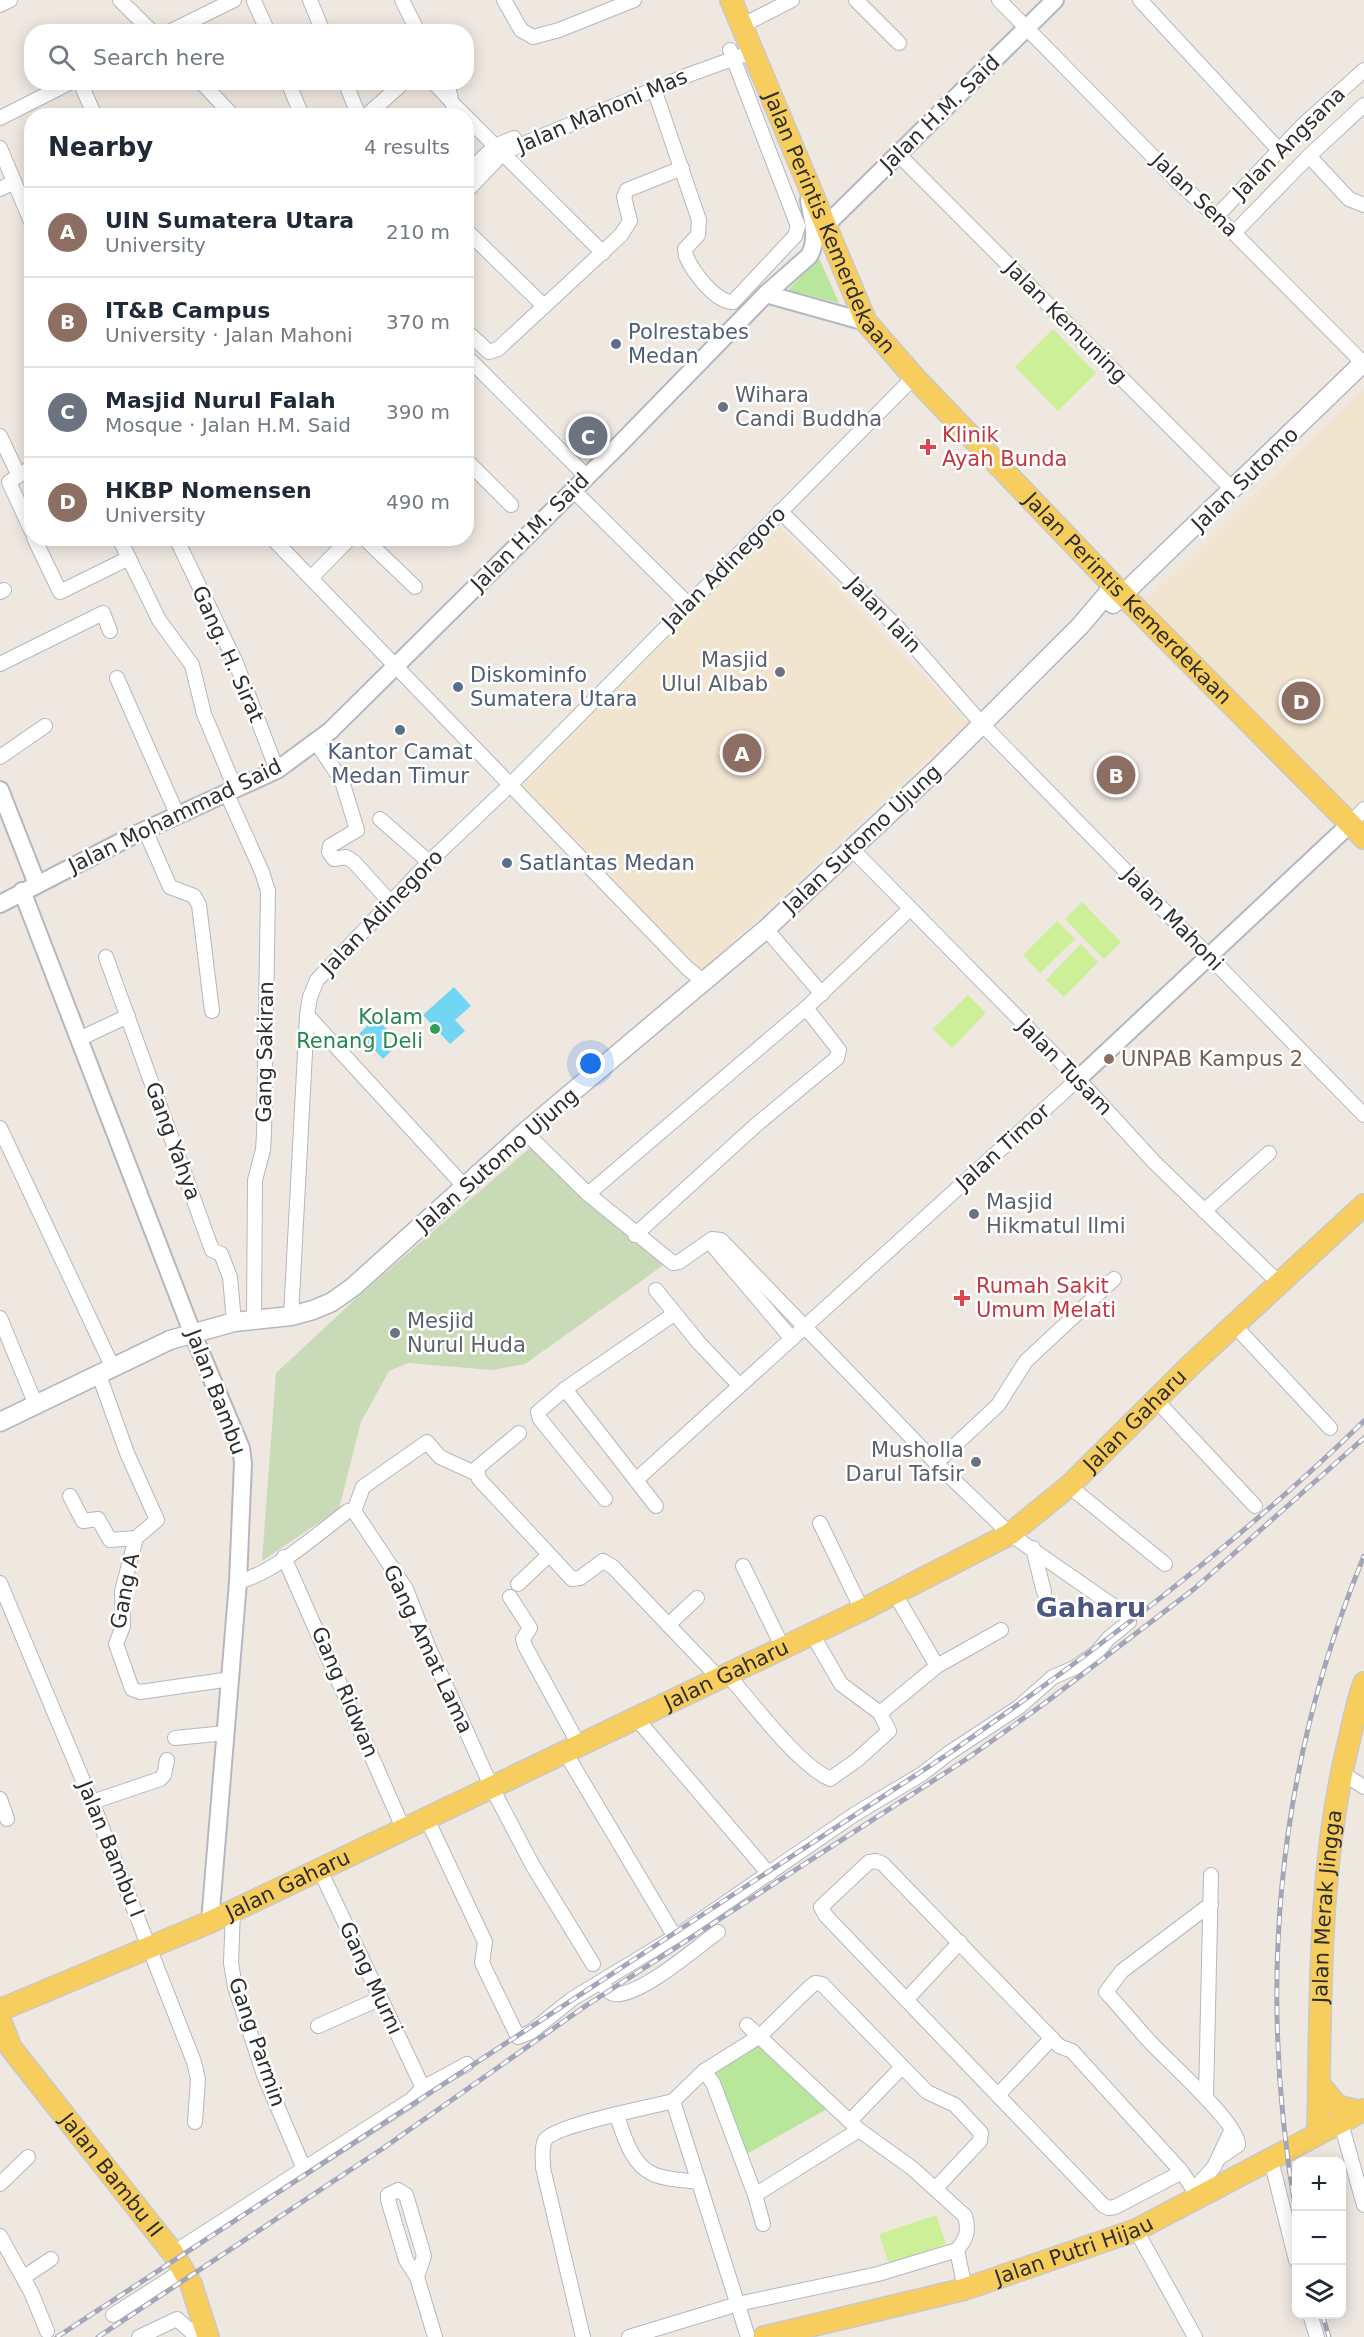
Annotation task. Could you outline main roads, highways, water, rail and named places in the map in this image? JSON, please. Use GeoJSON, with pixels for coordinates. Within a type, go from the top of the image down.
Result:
{"type":"FeatureCollection","features":[{"type":"Feature","properties":{"kind":"main road","name":"Jalan Perintis Kemerdekaan"},"geometry":{"type":"LineString","coordinates":[[731,0],[741,46],[807,186],[866,322],[914,377],[1119,591],[1354,826]]}},
{"type":"Feature","properties":{"kind":"main road","name":"Jalan Sutomo"},"geometry":{"type":"LineString","coordinates":[[1119,591],[1233,490],[1363,362]]}},
{"type":"Feature","properties":{"kind":"main road","name":"Jalan Sutomo Ujung"},"geometry":{"type":"LineString","coordinates":[[0,1422],[192,1332],[234,1322],[291,1316],[332,1302],[353,1287],[525,1132],[766,929],[1119,591]]}},
{"type":"Feature","properties":{"kind":"main road","name":"Jalan Gaharu"},"geometry":{"type":"LineString","coordinates":[[0,2010],[223,1916],[319,1868],[895,1594],[1010,1534],[1069,1486],[1156,1400],[1364,1205]]}},
{"type":"Feature","properties":{"kind":"main road","name":"Jalan Merak Jingga"},"geometry":{"type":"LineString","coordinates":[[1318,2134],[1323,1914],[1341,1772],[1364,1683]]}},
{"type":"Feature","properties":{"kind":"main road","name":"Jalan Bambu II"},"geometry":{"type":"LineString","coordinates":[[0,2020],[11,2048],[186,2250],[207,2335]]}},
{"type":"Feature","properties":{"kind":"main road"},"geometry":{"type":"LineString","coordinates":[[1319,2084],[1336,2106],[1363,2111]]}},
{"type":"Feature","properties":{"kind":"main road","name":"Jalan Putri Hijau"},"geometry":{"type":"LineString","coordinates":[[765,2337],[814,2331],[965,2289],[1136,2230],[1197,2193],[1271,2160],[1363,2111]]}},
{"type":"Feature","properties":{"kind":"water"},"geometry":{"type":"Polygon","coordinates":[[[454,987],[471,1006],[455,1020],[465,1031],[450,1044],[423,1015],[454,987]]]}},
{"type":"Feature","properties":{"kind":"water"},"geometry":{"type":"Polygon","coordinates":[[[375,1018],[388,1030],[382,1036],[394,1048],[383,1059],[359,1034],[375,1018]]]}},
{"type":"Feature","properties":{"kind":"railway"},"geometry":{"type":"LineString","coordinates":[[57,2337],[951,1752],[1164,1595],[1266,1511],[1364,1421]]}},
{"type":"Feature","properties":{"kind":"railway"},"geometry":{"type":"LineString","coordinates":[[98,2337],[382,2149],[584,2007],[965,1760],[1045,1703],[1194,1589],[1364,1438]]}},
{"type":"Feature","properties":{"kind":"railway"},"geometry":{"type":"LineString","coordinates":[[1296,2211],[1284,2128],[1278,2045],[1277,1962],[1283,1879],[1294,1797],[1311,1716],[1334,1636],[1364,1556]]}},
{"type":"Feature","properties":{"kind":"railway"},"geometry":{"type":"LineString","coordinates":[[1324,2319],[1329,2337]]}},
{"type":"Feature","properties":{"kind":"place","name":"Polrestabes Medan"},"geometry":{"type":"Point","coordinates":[616,344]}},
{"type":"Feature","properties":{"kind":"place","name":"Wihara Candi Buddha"},"geometry":{"type":"Point","coordinates":[723,407]}},
{"type":"Feature","properties":{"kind":"place","name":"Masjid Nurul Falah"},"geometry":{"type":"Point","coordinates":[588,436]}},
{"type":"Feature","properties":{"kind":"place","name":"Klinik Ayah Bunda"},"geometry":{"type":"Point","coordinates":[928,447]}},
{"type":"Feature","properties":{"kind":"place","name":"Masjid Ulul Albab"},"geometry":{"type":"Point","coordinates":[780,672]}},
{"type":"Feature","properties":{"kind":"place","name":"Diskominfo Sumatera Utara"},"geometry":{"type":"Point","coordinates":[458,687]}},
{"type":"Feature","properties":{"kind":"place","name":"HKBP Nomensen"},"geometry":{"type":"Point","coordinates":[1301,701]}},
{"type":"Feature","properties":{"kind":"place","name":"Kantor Camat Medan Timur"},"geometry":{"type":"Point","coordinates":[400,730]}},
{"type":"Feature","properties":{"kind":"place","name":"UIN Sumatera Utara"},"geometry":{"type":"Point","coordinates":[742,753]}},
{"type":"Feature","properties":{"kind":"place","name":"IT&B Campus"},"geometry":{"type":"Point","coordinates":[1116,775]}},
{"type":"Feature","properties":{"kind":"place","name":"Satlantas Medan"},"geometry":{"type":"Point","coordinates":[507,863]}},
{"type":"Feature","properties":{"kind":"place","name":"Kolam Renang Deli"},"geometry":{"type":"Point","coordinates":[435,1029]}},
{"type":"Feature","properties":{"kind":"place","name":"UNPAB Kampus 2"},"geometry":{"type":"Point","coordinates":[1109,1059]}},
{"type":"Feature","properties":{"kind":"place","name":"Masjid Hikmatul Ilmi"},"geometry":{"type":"Point","coordinates":[974,1214]}},
{"type":"Feature","properties":{"kind":"place","name":"Rumah Sakit Umum Melati"},"geometry":{"type":"Point","coordinates":[962,1298]}},
{"type":"Feature","properties":{"kind":"place","name":"Mesjid Nurul Huda"},"geometry":{"type":"Point","coordinates":[395,1333]}},
{"type":"Feature","properties":{"kind":"place","name":"Musholla Darul Tafsir"},"geometry":{"type":"Point","coordinates":[976,1462]}},
{"type":"Feature","properties":{"kind":"district","name":"Gaharu"},"geometry":{"type":"Point","coordinates":[1091,1608]}}]}
